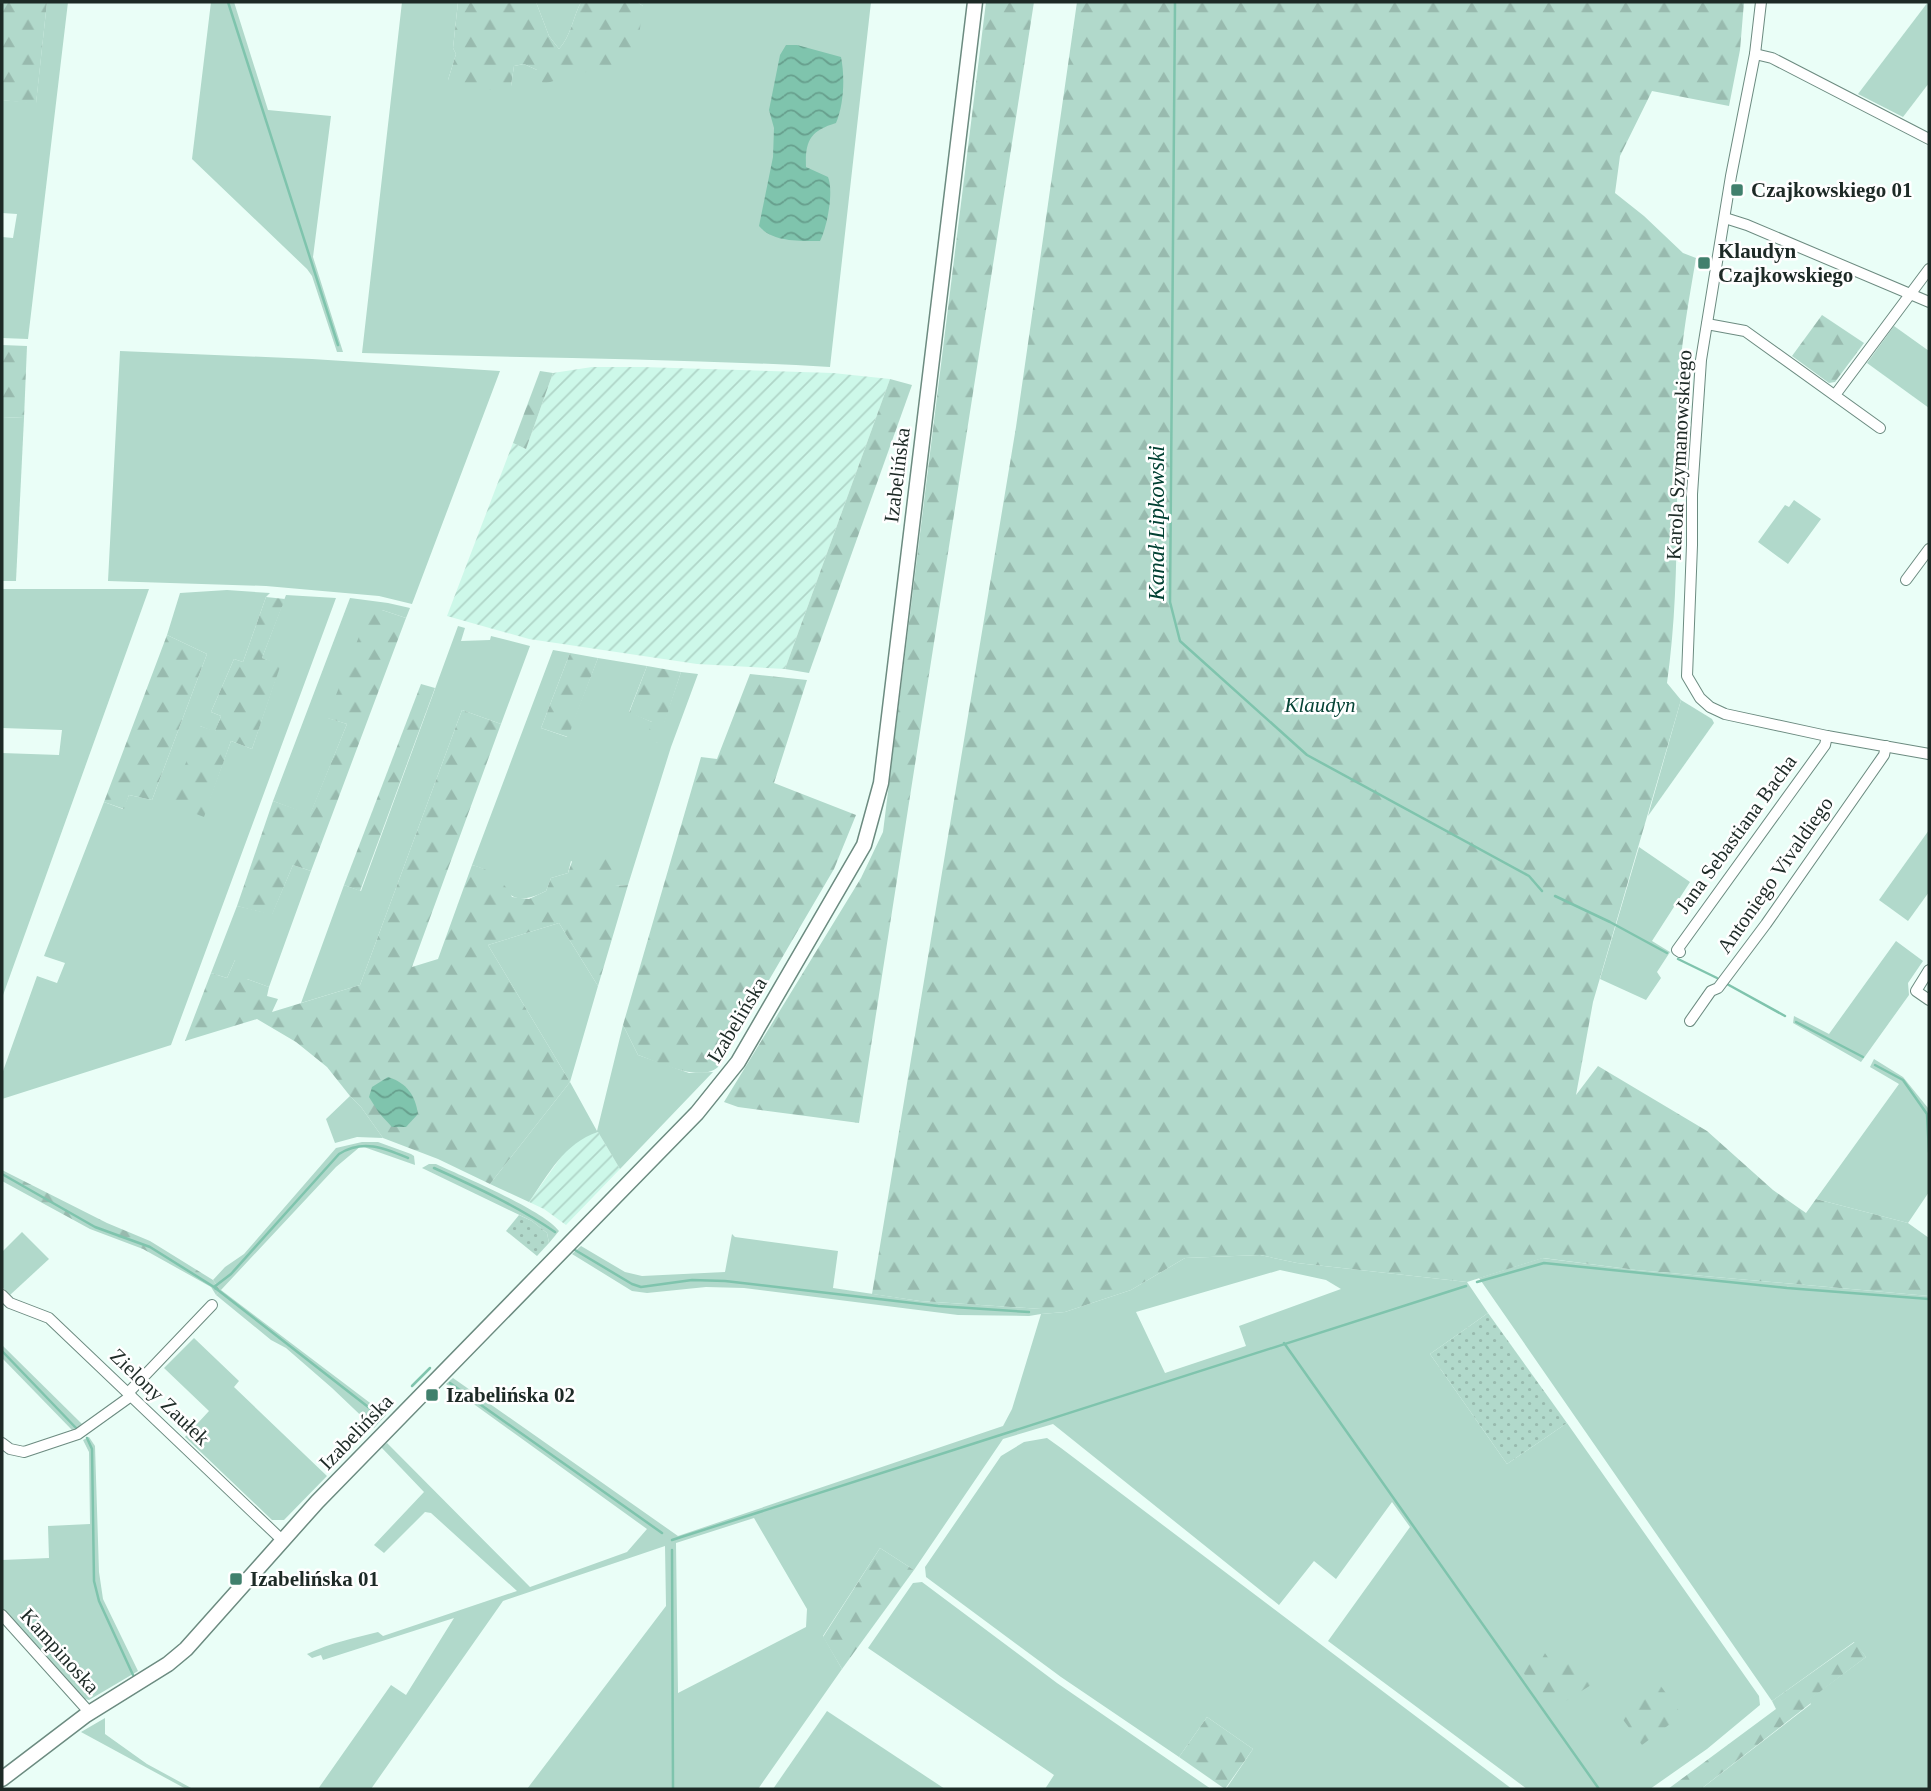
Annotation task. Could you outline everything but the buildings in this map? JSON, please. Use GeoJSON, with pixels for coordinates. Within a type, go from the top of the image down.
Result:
{"type":"FeatureCollection","features":[{"type":"Feature","properties":{"kind":"street","name":"Izabelińska"},"geometry":{"type":"LineString","coordinates":[[2,1779],[90,1713],[176,1658],[282,1540],[717,1091],[738,1062],[864,845],[881,783],[975,2]]}},
{"type":"Feature","properties":{"kind":"street","name":"Karola Szymanowskiego"},"geometry":{"type":"LineString","coordinates":[[1760,2],[1755,54],[1707,324],[1695,437],[1686,663],[1694,691],[1716,710],[1740,718],[1827,736]]}},
{"type":"Feature","properties":{"kind":"street"},"geometry":{"type":"LineString","coordinates":[[1755,54],[1772,58],[1929,139]]}},
{"type":"Feature","properties":{"kind":"street"},"geometry":{"type":"LineString","coordinates":[[1725,218],[1929,302]]}},
{"type":"Feature","properties":{"kind":"street"},"geometry":{"type":"LineString","coordinates":[[1835,396],[1929,269]]}},
{"type":"Feature","properties":{"kind":"street"},"geometry":{"type":"LineString","coordinates":[[1707,324],[1745,331],[1880,428]]}},
{"type":"Feature","properties":{"kind":"street"},"geometry":{"type":"LineString","coordinates":[[1906,580],[1929,549]]}},
{"type":"Feature","properties":{"kind":"street"},"geometry":{"type":"LineString","coordinates":[[1827,736],[1929,754]]}},
{"type":"Feature","properties":{"kind":"street","name":"Jana Sebastiana Bacha"},"geometry":{"type":"LineString","coordinates":[[1681,952],[1676,950],[1825,745],[1827,736]]}},
{"type":"Feature","properties":{"kind":"street","name":"Antoniego Vivaldiego"},"geometry":{"type":"LineString","coordinates":[[1690,1021],[1766,924],[1884,755],[1886,747]]}},
{"type":"Feature","properties":{"kind":"street"},"geometry":{"type":"LineString","coordinates":[[1929,970],[1916,991],[1929,1000]]}},
{"type":"Feature","properties":{"kind":"street","name":"Zielony Zaułek"},"geometry":{"type":"LineString","coordinates":[[2,1295],[10,1303],[49,1318],[282,1540]]}},
{"type":"Feature","properties":{"kind":"street"},"geometry":{"type":"LineString","coordinates":[[2,1443],[10,1449],[24,1452],[78,1434],[129,1394],[212,1305]]}},
{"type":"Feature","properties":{"kind":"street","name":"Kampinoska"},"geometry":{"type":"LineString","coordinates":[[2,1615],[90,1713]]}},
{"type":"Feature","properties":{"kind":"shaded area"},"geometry":{"type":"Polygon","coordinates":[[[592,367],[833,373],[890,379],[785,669],[697,664],[529,639],[447,616],[513,443],[526,449],[553,373],[592,367]]]}},
{"type":"Feature","properties":{"kind":"shaded area"},"geometry":{"type":"Polygon","coordinates":[[[598,1132],[620,1169],[566,1225],[529,1202],[566,1150],[585,1136],[598,1132]]]}},
{"type":"Feature","properties":{"kind":"green space"},"geometry":{"type":"Polygon","coordinates":[[[2,2],[47,2],[36,104],[2,100],[2,2]]]}},
{"type":"Feature","properties":{"kind":"green space"},"geometry":{"type":"Polygon","coordinates":[[[47,2],[68,2],[28,339],[2,338],[2,237],[13,238],[17,214],[2,213],[2,100],[36,103],[47,2]]]}},
{"type":"Feature","properties":{"kind":"green space"},"geometry":{"type":"Polygon","coordinates":[[[211,2],[234,2],[268,110],[331,116],[313,257],[343,352],[337,352],[312,276],[307,269],[192,159],[211,2]]]}},
{"type":"Feature","properties":{"kind":"green space"},"geometry":{"type":"Polygon","coordinates":[[[402,2],[458,2],[453,48],[456,54],[448,80],[511,86],[514,66],[524,64],[537,70],[643,6],[637,2],[871,2],[830,367],[362,353],[402,2]]]}},
{"type":"Feature","properties":{"kind":"green space"},"geometry":{"type":"Polygon","coordinates":[[[458,2],[536,2],[549,36],[559,49],[581,2],[637,2],[643,6],[636,58],[543,84],[537,70],[524,64],[514,66],[511,86],[504,89],[457,90],[448,80],[456,54],[453,48],[458,2]]]}},
{"type":"Feature","properties":{"kind":"green space"},"geometry":{"type":"Polygon","coordinates":[[[536,2],[581,2],[559,49],[549,36],[536,2]]]}},
{"type":"Feature","properties":{"kind":"green space"},"geometry":{"type":"Polygon","coordinates":[[[986,2],[1034,2],[859,1123],[738,1107],[724,1102],[861,878],[883,832],[986,2]]]}},
{"type":"Feature","properties":{"kind":"green space","name":"Klaudyn"},"geometry":{"type":"Polygon","coordinates":[[[1077,2],[1744,2],[1740,50],[1729,106],[1652,91],[1620,156],[1615,193],[1683,253],[1696,258],[1680,369],[1676,572],[1667,683],[1681,700],[1593,1002],[1576,1095],[1598,1066],[1707,1131],[1773,1190],[1806,1213],[1816,1199],[1908,1223],[1929,1238],[1929,1296],[1636,1270],[1543,1258],[1467,1282],[1297,1263],[1260,1255],[1185,1258],[1131,1290],[1065,1312],[1041,1314],[1041,1309],[920,1301],[872,1294],[1016,427],[1077,2]]]}},
{"type":"Feature","properties":{"kind":"green space"},"geometry":{"type":"Polygon","coordinates":[[[1928,2],[1929,83],[1903,117],[1858,94],[1928,2]]]}},
{"type":"Feature","properties":{"kind":"green space"},"geometry":{"type":"Polygon","coordinates":[[[1822,315],[1864,343],[1835,382],[1829,383],[1792,356],[1822,315]]]}},
{"type":"Feature","properties":{"kind":"green space"},"geometry":{"type":"Polygon","coordinates":[[[1894,326],[1929,351],[1929,408],[1867,363],[1894,326]]]}},
{"type":"Feature","properties":{"kind":"green space"},"geometry":{"type":"Polygon","coordinates":[[[2,345],[27,346],[24,418],[2,417],[2,345]]]}},
{"type":"Feature","properties":{"kind":"green space"},"geometry":{"type":"Polygon","coordinates":[[[120,351],[312,359],[500,371],[412,604],[379,596],[266,586],[108,581],[120,351]]]}},
{"type":"Feature","properties":{"kind":"green space"},"geometry":{"type":"Polygon","coordinates":[[[540,371],[553,373],[526,449],[513,443],[540,371]]]}},
{"type":"Feature","properties":{"kind":"green space"},"geometry":{"type":"Polygon","coordinates":[[[890,379],[912,385],[809,673],[785,669],[890,379]]]}},
{"type":"Feature","properties":{"kind":"green space"},"geometry":{"type":"Polygon","coordinates":[[[2,417],[24,418],[16,581],[2,581],[2,417]]]}},
{"type":"Feature","properties":{"kind":"green space"},"geometry":{"type":"Polygon","coordinates":[[[1794,500],[1821,519],[1788,564],[1758,542],[1785,505],[1789,507],[1794,500]]]}},
{"type":"Feature","properties":{"kind":"green space"},"geometry":{"type":"Polygon","coordinates":[[[2,589],[149,589],[2,998],[2,753],[59,755],[62,730],[2,728],[2,589]]]}},
{"type":"Feature","properties":{"kind":"green space"},"geometry":{"type":"Polygon","coordinates":[[[227,590],[270,593],[266,597],[243,662],[234,659],[211,712],[221,716],[215,732],[200,726],[203,817],[231,741],[252,749],[280,665],[262,658],[286,595],[336,598],[171,1045],[2,1099],[2,1074],[37,976],[57,983],[65,963],[44,956],[104,802],[123,809],[129,795],[152,800],[207,654],[167,635],[180,593],[227,590]]]}},
{"type":"Feature","properties":{"kind":"green space"},"geometry":{"type":"Polygon","coordinates":[[[266,597],[285,599],[262,658],[281,664],[252,749],[231,741],[204,817],[170,804],[200,726],[215,731],[221,716],[211,712],[234,659],[243,662],[266,597]]]}},
{"type":"Feature","properties":{"kind":"green space"},"geometry":{"type":"Polygon","coordinates":[[[350,598],[410,608],[406,618],[382,610],[328,718],[347,724],[310,815],[273,801],[350,598]]]}},
{"type":"Feature","properties":{"kind":"green space"},"geometry":{"type":"Polygon","coordinates":[[[382,610],[406,618],[311,871],[293,865],[272,915],[237,906],[273,801],[310,814],[347,724],[327,718],[369,611],[382,610]]]}},
{"type":"Feature","properties":{"kind":"green space"},"geometry":{"type":"Polygon","coordinates":[[[458,626],[465,628],[461,641],[490,640],[491,636],[530,646],[501,724],[462,710],[360,985],[301,1003],[344,885],[361,891],[458,626]]]}},
{"type":"Feature","properties":{"kind":"green space"},"geometry":{"type":"Polygon","coordinates":[[[167,635],[207,654],[152,800],[129,795],[124,809],[104,802],[167,635]]]}},
{"type":"Feature","properties":{"kind":"green space"},"geometry":{"type":"Polygon","coordinates":[[[553,650],[570,653],[541,728],[567,737],[598,658],[647,666],[629,712],[652,722],[657,743],[681,672],[698,674],[671,747],[628,885],[615,886],[571,861],[568,873],[551,878],[546,891],[520,898],[512,896],[493,876],[472,865],[553,650]]]}},
{"type":"Feature","properties":{"kind":"green space"},"geometry":{"type":"Polygon","coordinates":[[[570,653],[598,658],[568,737],[541,728],[570,653]]]}},
{"type":"Feature","properties":{"kind":"green space"},"geometry":{"type":"Polygon","coordinates":[[[647,666],[681,672],[658,743],[646,739],[652,722],[629,713],[647,666]]]}},
{"type":"Feature","properties":{"kind":"green space"},"geometry":{"type":"Polygon","coordinates":[[[750,674],[807,680],[774,783],[856,815],[834,869],[718,1067],[701,1073],[690,1072],[638,1055],[623,1025],[701,757],[717,759],[750,674]]]}},
{"type":"Feature","properties":{"kind":"green space"},"geometry":{"type":"Polygon","coordinates":[[[421,684],[435,688],[360,891],[344,885],[421,684]]]}},
{"type":"Feature","properties":{"kind":"green space"},"geometry":{"type":"Polygon","coordinates":[[[1681,700],[1712,719],[1714,723],[1648,816],[1681,700]]]}},
{"type":"Feature","properties":{"kind":"green space"},"geometry":{"type":"Polygon","coordinates":[[[462,710],[501,724],[412,967],[438,959],[472,865],[496,876],[512,897],[529,899],[546,891],[551,878],[568,873],[574,856],[585,854],[596,855],[611,862],[615,865],[615,886],[628,885],[598,986],[559,923],[488,945],[570,1082],[490,1184],[438,1159],[383,1138],[327,1067],[296,1042],[257,1019],[185,1041],[211,973],[227,978],[235,960],[253,965],[247,979],[269,987],[267,996],[278,999],[272,1012],[360,985],[462,710]]]}},
{"type":"Feature","properties":{"kind":"green space"},"geometry":{"type":"Polygon","coordinates":[[[1929,830],[1929,892],[1908,921],[1879,900],[1929,830]]]}},
{"type":"Feature","properties":{"kind":"green space"},"geometry":{"type":"Polygon","coordinates":[[[1639,847],[1690,882],[1652,941],[1670,952],[1657,972],[1661,978],[1646,1000],[1600,979],[1639,847]]]}},
{"type":"Feature","properties":{"kind":"green space"},"geometry":{"type":"Polygon","coordinates":[[[293,865],[311,871],[269,987],[247,979],[235,960],[227,978],[211,973],[237,906],[272,914],[293,865]]]}},
{"type":"Feature","properties":{"kind":"green space"},"geometry":{"type":"Polygon","coordinates":[[[559,923],[598,986],[570,1082],[488,945],[559,923]]]}},
{"type":"Feature","properties":{"kind":"green space"},"geometry":{"type":"Polygon","coordinates":[[[1896,941],[1923,961],[1908,983],[1909,995],[1861,1062],[1793,1023],[1794,1016],[1829,1034],[1896,941]]]}},
{"type":"Feature","properties":{"kind":"green space"},"geometry":{"type":"Polygon","coordinates":[[[623,1025],[638,1055],[689,1073],[713,1072],[620,1169],[598,1132],[586,1137],[566,1152],[529,1202],[490,1184],[570,1082],[597,1131],[623,1025]]]}},
{"type":"Feature","properties":{"kind":"green space"},"geometry":{"type":"Polygon","coordinates":[[[1874,1059],[1903,1077],[1928,1108],[1929,1192],[1908,1223],[1816,1199],[1899,1084],[1870,1067],[1874,1059]]]}},
{"type":"Feature","properties":{"kind":"green space"},"geometry":{"type":"Polygon","coordinates":[[[350,1096],[383,1138],[357,1137],[335,1143],[326,1119],[350,1096]]]}},
{"type":"Feature","properties":{"kind":"green space"},"geometry":{"type":"Polygon","coordinates":[[[362,1142],[378,1142],[411,1154],[414,1156],[415,1165],[361,1146],[336,1167],[221,1290],[386,1415],[374,1428],[286,1348],[271,1340],[216,1295],[220,1290],[213,1280],[225,1267],[244,1254],[336,1148],[362,1142]]]}},
{"type":"Feature","properties":{"kind":"green space"},"geometry":{"type":"Polygon","coordinates":[[[436,1164],[520,1204],[537,1213],[559,1231],[549,1243],[547,1233],[532,1221],[422,1168],[436,1164]]]}},
{"type":"Feature","properties":{"kind":"green space"},"geometry":{"type":"Polygon","coordinates":[[[2,1170],[107,1223],[150,1241],[213,1280],[220,1290],[216,1295],[211,1287],[143,1249],[90,1229],[2,1181],[2,1170]]]}},
{"type":"Feature","properties":{"kind":"green space"},"geometry":{"type":"Polygon","coordinates":[[[519,1215],[547,1233],[549,1243],[537,1256],[506,1231],[519,1215]]]}},
{"type":"Feature","properties":{"kind":"green space"},"geometry":{"type":"Polygon","coordinates":[[[22,1232],[49,1259],[10,1295],[2,1287],[2,1252],[22,1232]]]}},
{"type":"Feature","properties":{"kind":"green space"},"geometry":{"type":"Polygon","coordinates":[[[732,1234],[735,1237],[838,1251],[833,1288],[920,1301],[1041,1309],[1041,1314],[958,1315],[744,1288],[706,1287],[647,1293],[632,1291],[572,1254],[581,1246],[625,1272],[642,1276],[725,1272],[732,1234]]]}},
{"type":"Feature","properties":{"kind":"green space"},"geometry":{"type":"Polygon","coordinates":[[[1260,1255],[1297,1263],[1467,1282],[1488,1313],[1430,1354],[1507,1464],[1567,1423],[1759,1696],[1760,1705],[1707,1749],[1650,1789],[1527,1789],[1328,1641],[1410,1527],[1392,1502],[1336,1579],[1314,1561],[1279,1605],[1053,1424],[1003,1439],[914,1570],[880,1548],[823,1636],[842,1669],[758,1789],[527,1789],[666,1606],[665,1546],[503,1601],[371,1789],[318,1789],[391,1685],[406,1695],[454,1618],[323,1660],[321,1655],[312,1658],[307,1654],[378,1632],[383,1636],[517,1591],[431,1513],[425,1512],[384,1553],[374,1545],[424,1492],[381,1447],[387,1443],[530,1587],[627,1552],[647,1529],[446,1384],[453,1378],[678,1536],[1003,1426],[1012,1409],[1041,1314],[1065,1312],[1131,1290],[1185,1258],[1260,1255]],[[1280,1270],[1136,1312],[1165,1373],[1246,1346],[1239,1326],[1341,1289],[1326,1280],[1280,1270]],[[754,1518],[676,1543],[678,1693],[806,1627],[807,1609],[754,1518]]]}},
{"type":"Feature","properties":{"kind":"green space"},"geometry":{"type":"Polygon","coordinates":[[[1542,1258],[1636,1270],[1929,1296],[1929,1789],[1701,1789],[1811,1704],[1808,1700],[1866,1657],[1854,1642],[1772,1701],[1479,1278],[1542,1258]]]}},
{"type":"Feature","properties":{"kind":"green space"},"geometry":{"type":"Polygon","coordinates":[[[1488,1313],[1567,1423],[1507,1464],[1430,1354],[1488,1313]]]}},
{"type":"Feature","properties":{"kind":"green space"},"geometry":{"type":"Polygon","coordinates":[[[194,1338],[239,1381],[234,1387],[327,1476],[284,1520],[272,1520],[185,1437],[209,1411],[164,1368],[194,1338]]]}},
{"type":"Feature","properties":{"kind":"green space"},"geometry":{"type":"Polygon","coordinates":[[[2,1345],[83,1425],[72,1430],[2,1358],[2,1345]]]}},
{"type":"Feature","properties":{"kind":"green space"},"geometry":{"type":"Polygon","coordinates":[[[89,1437],[95,1446],[99,1572],[103,1599],[138,1671],[89,1700],[80,1698],[2,1609],[2,1560],[49,1558],[48,1526],[90,1524],[89,1452],[83,1440],[89,1437]]]}},
{"type":"Feature","properties":{"kind":"green space"},"geometry":{"type":"Polygon","coordinates":[[[1047,1438],[1512,1789],[1226,1789],[1253,1749],[1207,1717],[1179,1757],[1061,1677],[926,1577],[925,1567],[1001,1456],[1024,1442],[1047,1438]]]}},
{"type":"Feature","properties":{"kind":"green space"},"geometry":{"type":"Polygon","coordinates":[[[880,1548],[914,1570],[842,1669],[823,1637],[880,1548]]]}},
{"type":"Feature","properties":{"kind":"green space"},"geometry":{"type":"Polygon","coordinates":[[[922,1582],[1057,1683],[1211,1789],[1045,1789],[1054,1775],[868,1648],[913,1583],[922,1582]]]}},
{"type":"Feature","properties":{"kind":"green space"},"geometry":{"type":"Polygon","coordinates":[[[1855,1642],[1866,1657],[1809,1700],[1811,1703],[1701,1789],[1668,1789],[1776,1709],[1772,1701],[1855,1642]]]}},
{"type":"Feature","properties":{"kind":"green space"},"geometry":{"type":"Polygon","coordinates":[[[1542,1649],[1552,1663],[1568,1653],[1591,1685],[1550,1711],[1518,1665],[1542,1649]]]}},
{"type":"Feature","properties":{"kind":"green space"},"geometry":{"type":"Polygon","coordinates":[[[1660,1685],[1682,1715],[1642,1745],[1618,1713],[1660,1685]]]}},
{"type":"Feature","properties":{"kind":"green space"},"geometry":{"type":"Polygon","coordinates":[[[827,1711],[945,1789],[773,1789],[827,1711]]]}},
{"type":"Feature","properties":{"kind":"green space"},"geometry":{"type":"Polygon","coordinates":[[[1207,1717],[1253,1749],[1225,1789],[1179,1757],[1207,1717]]]}},
{"type":"Feature","properties":{"kind":"green space"},"geometry":{"type":"Polygon","coordinates":[[[105,1718],[105,1734],[147,1764],[193,1789],[186,1789],[81,1732],[105,1718]]]}},
{"type":"Feature","properties":{"kind":"water"},"geometry":{"type":"Polygon","coordinates":[[[786,45],[797,45],[841,57],[843,90],[836,123],[815,134],[807,150],[806,167],[828,177],[830,183],[829,209],[820,241],[779,238],[759,226],[773,157],[774,128],[769,110],[780,55],[786,45]]]}},
{"type":"Feature","properties":{"kind":"water"},"geometry":{"type":"Polygon","coordinates":[[[388,1077],[405,1086],[415,1101],[418,1114],[406,1127],[392,1127],[369,1097],[372,1087],[388,1077]]]}},
{"type":"Feature","properties":{"kind":"waterway"},"geometry":{"type":"LineString","coordinates":[[228,2],[338,345]]}},
{"type":"Feature","properties":{"kind":"waterway","name":"Kanał Lipkowski"},"geometry":{"type":"LineString","coordinates":[[1175,2],[1170,602],[1180,641],[1307,755],[1529,876],[1542,891]]}},
{"type":"Feature","properties":{"kind":"waterway","name":"Kanał Lipkowski"},"geometry":{"type":"LineString","coordinates":[[1555,896],[1667,953]]}},
{"type":"Feature","properties":{"kind":"waterway","name":"Kanał Lipkowski"},"geometry":{"type":"LineString","coordinates":[[1678,959],[1717,978]]}},
{"type":"Feature","properties":{"kind":"waterway","name":"Kanał Lipkowski"},"geometry":{"type":"LineString","coordinates":[[1727,984],[1785,1016]]}},
{"type":"Feature","properties":{"kind":"waterway","name":"Kanał Lipkowski"},"geometry":{"type":"LineString","coordinates":[[1796,1022],[1863,1057]]}},
{"type":"Feature","properties":{"kind":"waterway","name":"Kanał Lipkowski"},"geometry":{"type":"LineString","coordinates":[[1875,1065],[1903,1080],[1927,1114],[1929,1152]]}},
{"type":"Feature","properties":{"kind":"waterway"},"geometry":{"type":"LineString","coordinates":[[214,1287],[231,1274],[339,1154],[348,1149],[365,1146],[382,1148],[408,1158]]}},
{"type":"Feature","properties":{"kind":"waterway"},"geometry":{"type":"LineString","coordinates":[[434,1168],[511,1205],[555,1232]]}},
{"type":"Feature","properties":{"kind":"waterway"},"geometry":{"type":"LineString","coordinates":[[2,1174],[95,1227],[150,1247],[214,1287],[381,1417]]}},
{"type":"Feature","properties":{"kind":"waterway"},"geometry":{"type":"LineString","coordinates":[[575,1250],[641,1287],[692,1280],[725,1281],[938,1306],[1029,1312]]}},
{"type":"Feature","properties":{"kind":"waterway"},"geometry":{"type":"LineString","coordinates":[[1477,1282],[1544,1263],[1787,1288],[1929,1299]]}},
{"type":"Feature","properties":{"kind":"waterway"},"geometry":{"type":"LineString","coordinates":[[672,1540],[1466,1286]]}},
{"type":"Feature","properties":{"kind":"waterway"},"geometry":{"type":"LineString","coordinates":[[1284,1343],[1599,1789]]}},
{"type":"Feature","properties":{"kind":"waterway"},"geometry":{"type":"LineString","coordinates":[[2,1351],[77,1429]]}},
{"type":"Feature","properties":{"kind":"waterway"},"geometry":{"type":"LineString","coordinates":[[412,1386],[430,1368]]}},
{"type":"Feature","properties":{"kind":"waterway"},"geometry":{"type":"LineString","coordinates":[[450,1383],[662,1533]]}},
{"type":"Feature","properties":{"kind":"waterway"},"geometry":{"type":"LineString","coordinates":[[87,1438],[92,1449],[94,1581],[99,1601],[133,1675]]}},
{"type":"Feature","properties":{"kind":"waterway"},"geometry":{"type":"LineString","coordinates":[[672,1550],[673,1789]]}},
{"type":"Feature","properties":{"kind":"place","name":"Czajkowskiego 01"},"geometry":{"type":"Point","coordinates":[1737,190]}},
{"type":"Feature","properties":{"kind":"place","name":"Klaudyn Czajkowskiego"},"geometry":{"type":"Point","coordinates":[1704,263]}},
{"type":"Feature","properties":{"kind":"place","name":"Izabelińska 02"},"geometry":{"type":"Point","coordinates":[432,1395]}},
{"type":"Feature","properties":{"kind":"place","name":"Izabelińska 01"},"geometry":{"type":"Point","coordinates":[236,1579]}}]}
